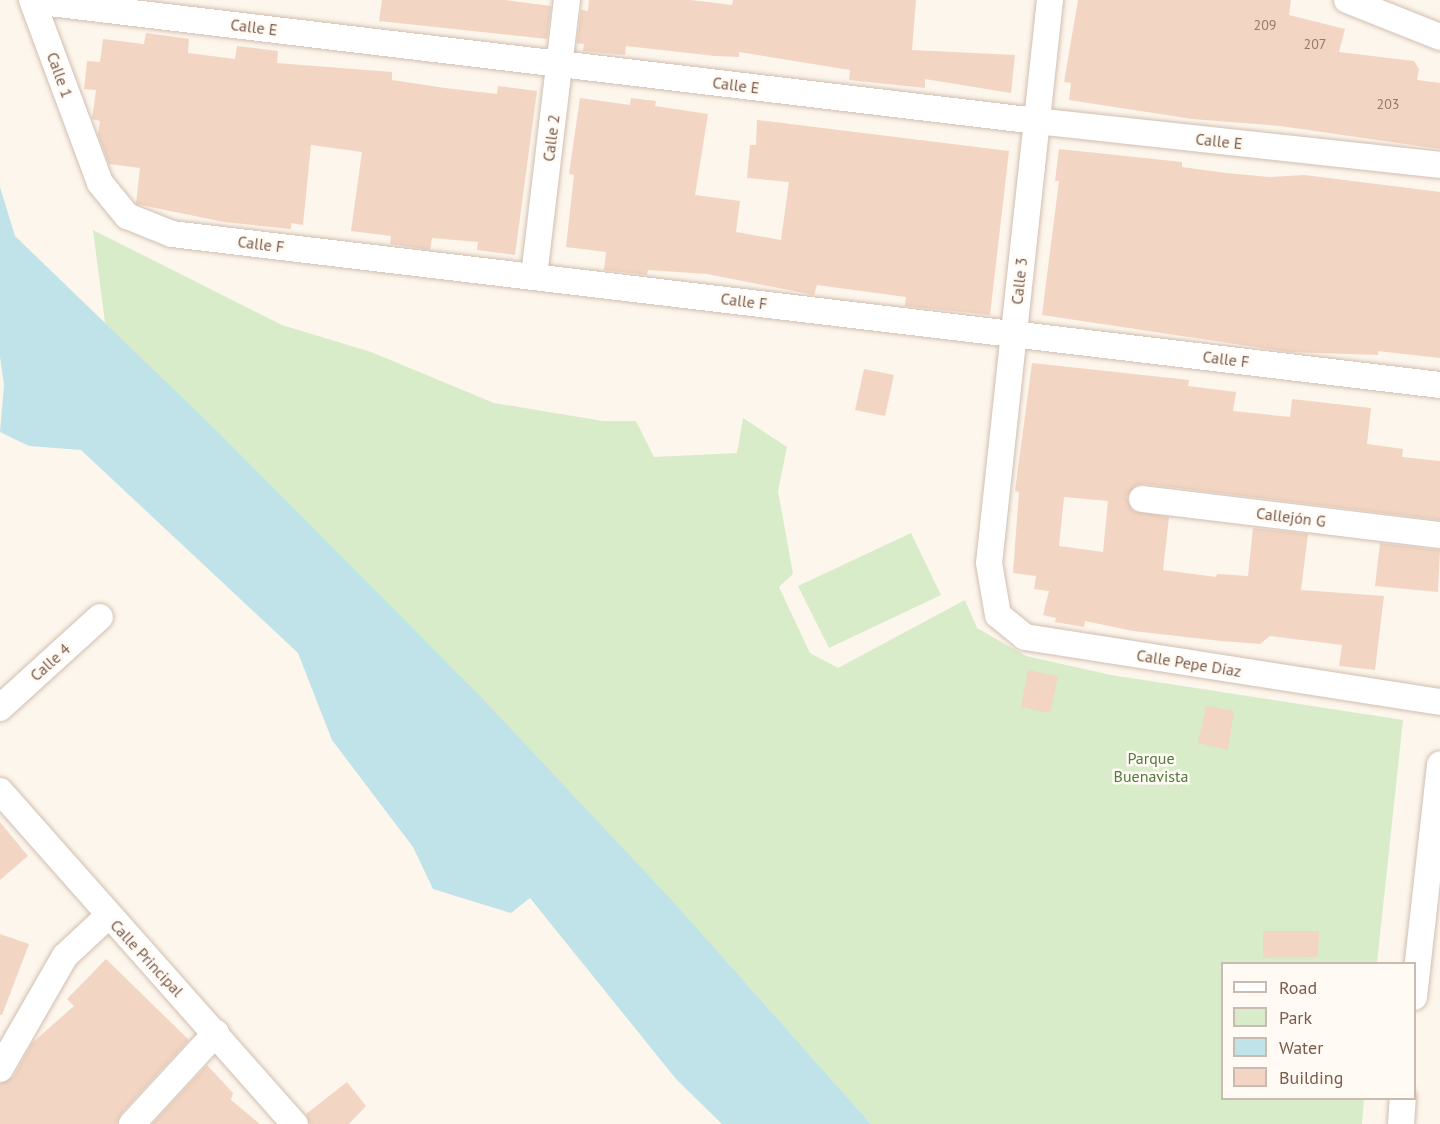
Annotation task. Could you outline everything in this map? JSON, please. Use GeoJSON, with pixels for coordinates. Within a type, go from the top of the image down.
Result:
{"type":"FeatureCollection","features":[{"type":"Feature","properties":{"kind":"street","name":"Calle 2"},"geometry":{"type":"LineString","coordinates":[[534,276],[567,0]]}},
{"type":"Feature","properties":{"kind":"street","name":"Calle 3"},"geometry":{"type":"LineString","coordinates":[[989,563],[1050,0]]}},
{"type":"Feature","properties":{"kind":"street"},"geometry":{"type":"LineString","coordinates":[[1347,0],[1440,37]]}},
{"type":"Feature","properties":{"kind":"street","name":"Calle E"},"geometry":{"type":"LineString","coordinates":[[33,1],[1036,121],[1440,165]]}},
{"type":"Feature","properties":{"kind":"street","name":"Calle 1"},"geometry":{"type":"LineString","coordinates":[[33,1],[88,150]]}},
{"type":"Feature","properties":{"kind":"street","name":"Calle F"},"geometry":{"type":"LineString","coordinates":[[88,150],[100,183],[127,216],[172,234],[1440,385]]}},
{"type":"Feature","properties":{"kind":"street","name":"Callejón G"},"geometry":{"type":"LineString","coordinates":[[1142,499],[1440,535]]}},
{"type":"Feature","properties":{"kind":"street","name":"Calle Pepe Díaz"},"geometry":{"type":"LineString","coordinates":[[989,563],[998,615],[1025,637],[1440,702]]}},
{"type":"Feature","properties":{"kind":"street","name":"Calle 4"},"geometry":{"type":"LineString","coordinates":[[0,708],[100,617]]}},
{"type":"Feature","properties":{"kind":"street"},"geometry":{"type":"LineString","coordinates":[[1416,979],[1440,764]]}},
{"type":"Feature","properties":{"kind":"street","name":"Calle Principal"},"geometry":{"type":"LineString","coordinates":[[0,791],[108,916],[216,1033],[295,1124]]}},
{"type":"Feature","properties":{"kind":"street"},"geometry":{"type":"LineString","coordinates":[[0,1069],[64,956],[108,916]]}},
{"type":"Feature","properties":{"kind":"street"},"geometry":{"type":"LineString","coordinates":[[132,1124],[216,1033]]}},
{"type":"Feature","properties":{"kind":"street"},"geometry":{"type":"LineString","coordinates":[[1401,1124],[1403,1100]]}},
{"type":"Feature","properties":{"kind":"green space","name":"Parque Buenavista"},"geometry":{"type":"Polygon","coordinates":[[[93,230],[282,325],[371,352],[494,403],[603,421],[636,421],[654,457],[737,453],[743,418],[787,447],[778,491],[793,574],[779,587],[810,653],[838,668],[965,600],[977,628],[1026,656],[1111,675],[1403,720],[1377,962],[1221,962],[1221,1100],[1364,1100],[1362,1124],[871,1124],[706,939],[457,673],[105,323],[93,230]]]}},
{"type":"Feature","properties":{"kind":"green space"},"geometry":{"type":"Polygon","coordinates":[[[911,533],[941,595],[829,648],[798,586],[911,533]]]}},
{"type":"Feature","properties":{"kind":"water"},"geometry":{"type":"Polygon","coordinates":[[[0,187],[15,236],[219,433],[480,696],[677,906],[871,1124],[722,1124],[676,1079],[530,898],[511,913],[433,889],[413,847],[332,740],[298,653],[81,450],[29,446],[0,432],[4,385],[0,357],[0,187]]]}},
{"type":"Feature","properties":{"kind":"building"},"geometry":{"type":"Polygon","coordinates":[[[382,0],[504,0],[551,6],[547,39],[379,21],[382,0]]]}},
{"type":"Feature","properties":{"kind":"building"},"geometry":{"type":"Polygon","coordinates":[[[589,0],[690,0],[732,5],[733,0],[916,0],[912,50],[1015,55],[1011,93],[925,79],[925,88],[849,80],[850,70],[739,52],[739,57],[715,56],[626,46],[625,55],[583,51],[584,44],[577,43],[581,10],[588,11],[589,0]]]}},
{"type":"Feature","properties":{"kind":"building"},"geometry":{"type":"Polygon","coordinates":[[[1078,0],[1291,0],[1289,15],[1345,29],[1339,52],[1414,61],[1419,69],[1417,80],[1440,83],[1440,149],[1280,126],[1192,119],[1069,100],[1071,83],[1064,82],[1078,0]]]}},
{"type":"Feature","properties":{"kind":"building"},"geometry":{"type":"Polygon","coordinates":[[[146,33],[189,39],[188,53],[235,59],[237,46],[278,51],[277,63],[392,72],[392,80],[497,94],[498,86],[537,91],[515,255],[477,250],[478,242],[432,238],[430,250],[390,244],[391,236],[351,231],[362,152],[311,145],[303,225],[291,223],[291,229],[224,222],[136,204],[140,168],[109,164],[98,135],[100,121],[92,119],[96,90],[84,89],[87,61],[100,62],[103,39],[144,44],[146,33]]]}},
{"type":"Feature","properties":{"kind":"building"},"geometry":{"type":"Polygon","coordinates":[[[580,98],[630,105],[631,98],[656,101],[655,106],[708,114],[695,195],[740,201],[736,232],[781,240],[789,182],[747,178],[750,145],[756,145],[757,120],[1009,151],[990,315],[905,306],[906,297],[817,285],[814,295],[707,274],[648,270],[647,275],[604,270],[606,252],[566,247],[574,175],[569,174],[580,98]]]}},
{"type":"Feature","properties":{"kind":"building"},"geometry":{"type":"Polygon","coordinates":[[[1059,149],[1182,162],[1182,167],[1226,173],[1269,177],[1304,175],[1440,192],[1440,358],[1378,351],[1378,355],[1289,352],[1042,315],[1059,181],[1055,181],[1059,149]]]}},
{"type":"Feature","properties":{"kind":"building"},"geometry":{"type":"Polygon","coordinates":[[[1032,363],[1189,380],[1188,386],[1236,392],[1233,411],[1290,417],[1292,399],[1371,408],[1367,444],[1403,449],[1402,457],[1440,461],[1440,520],[1144,484],[1136,486],[1127,497],[1134,511],[1169,517],[1163,570],[1216,577],[1217,574],[1248,576],[1253,528],[1308,534],[1301,590],[1384,596],[1375,670],[1339,666],[1342,645],[1270,636],[1260,644],[1221,641],[1133,631],[1085,621],[1084,627],[1055,622],[1056,618],[1043,615],[1049,591],[1034,589],[1036,576],[1013,573],[1019,492],[1015,491],[1032,363]],[[1064,497],[1059,546],[1103,552],[1108,501],[1064,497]]]}},
{"type":"Feature","properties":{"kind":"building"},"geometry":{"type":"Polygon","coordinates":[[[864,369],[894,375],[885,416],[855,410],[864,369]]]}},
{"type":"Feature","properties":{"kind":"building"},"geometry":{"type":"Polygon","coordinates":[[[1380,543],[1440,550],[1438,592],[1375,586],[1380,543]]]}},
{"type":"Feature","properties":{"kind":"building"},"geometry":{"type":"Polygon","coordinates":[[[1028,670],[1058,676],[1050,713],[1021,707],[1028,670]]]}},
{"type":"Feature","properties":{"kind":"building"},"geometry":{"type":"Polygon","coordinates":[[[1206,706],[1234,711],[1228,750],[1198,743],[1206,706]]]}},
{"type":"Feature","properties":{"kind":"building"},"geometry":{"type":"Polygon","coordinates":[[[0,822],[28,856],[0,880],[0,822]]]}},
{"type":"Feature","properties":{"kind":"building"},"geometry":{"type":"Polygon","coordinates":[[[1263,931],[1319,931],[1318,957],[1263,958],[1263,931]]]}},
{"type":"Feature","properties":{"kind":"building"},"geometry":{"type":"Polygon","coordinates":[[[0,934],[29,944],[2,1015],[0,1015],[0,934]]]}},
{"type":"Feature","properties":{"kind":"building"},"geometry":{"type":"Polygon","coordinates":[[[106,959],[189,1040],[121,1114],[117,1124],[0,1124],[0,1084],[13,1077],[32,1043],[74,1006],[67,999],[106,959]]]}},
{"type":"Feature","properties":{"kind":"building"},"geometry":{"type":"Polygon","coordinates":[[[207,1065],[233,1093],[231,1100],[260,1124],[152,1124],[207,1065]]]}},
{"type":"Feature","properties":{"kind":"building"},"geometry":{"type":"Polygon","coordinates":[[[347,1082],[366,1106],[349,1124],[310,1124],[306,1114],[347,1082]]]}}]}
